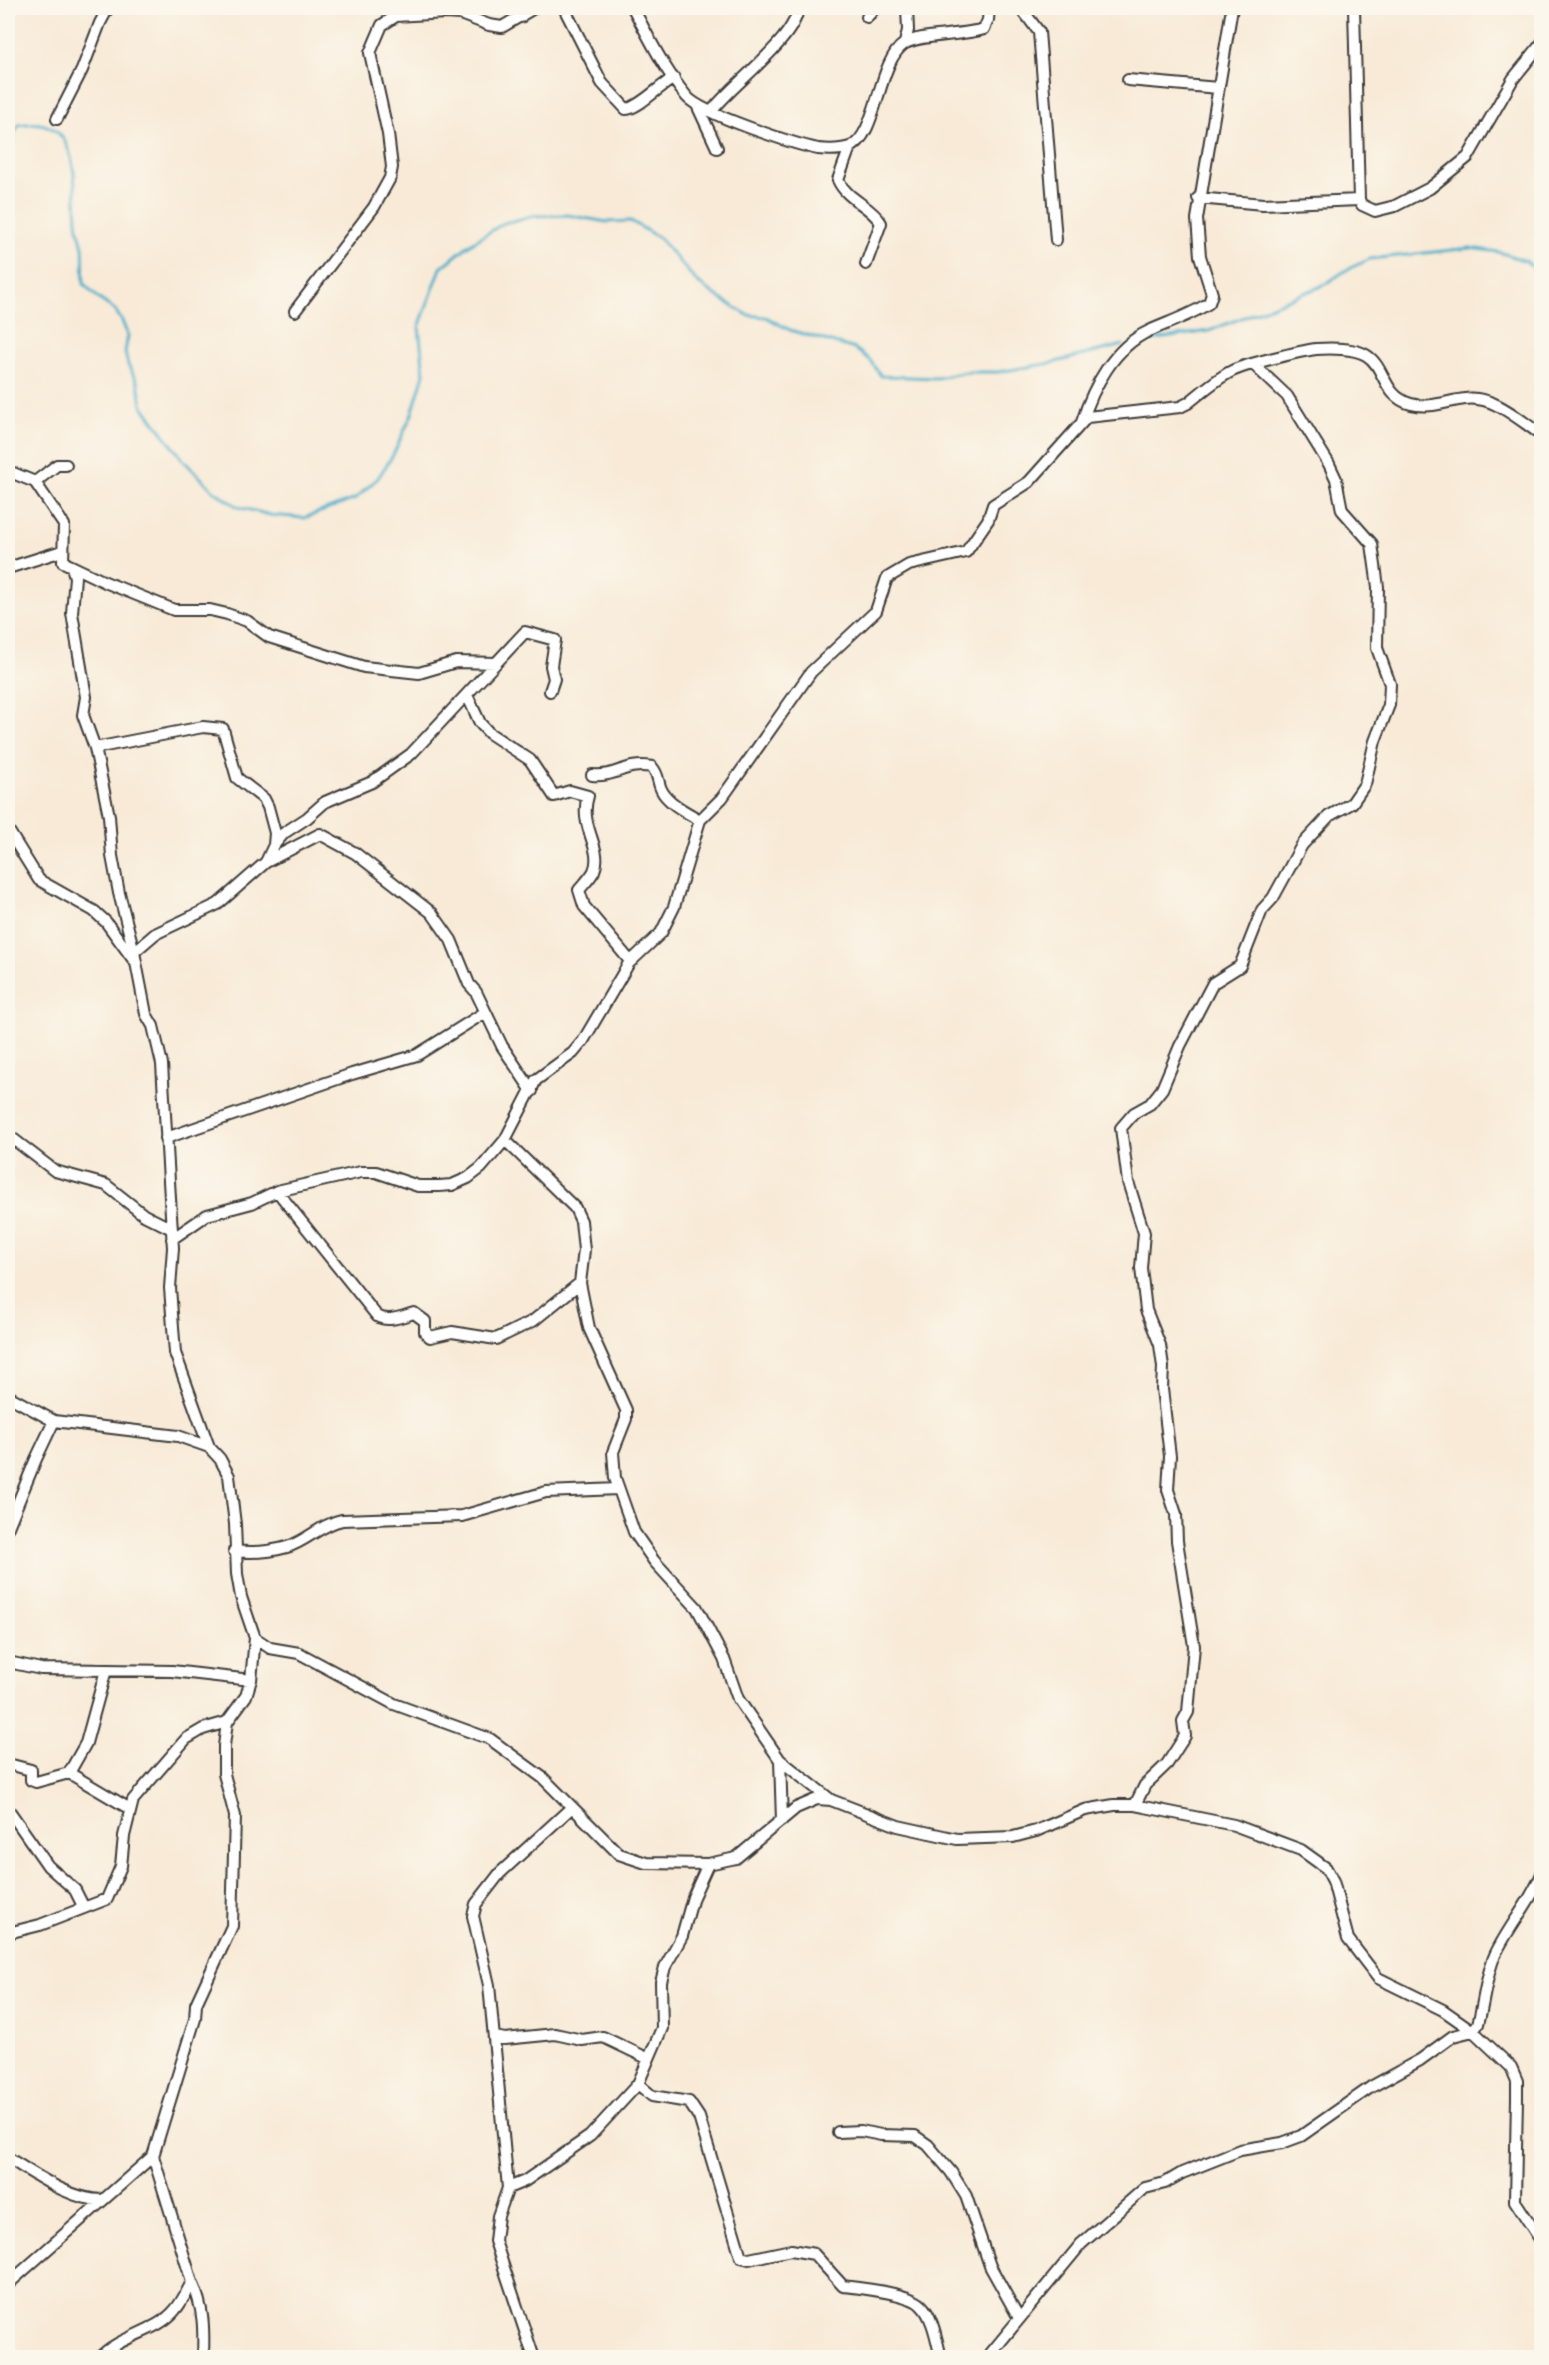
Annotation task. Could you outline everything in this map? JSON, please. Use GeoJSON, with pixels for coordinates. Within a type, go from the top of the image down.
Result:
{"type":"FeatureCollection","features":[{"type":"Feature","properties":{"kind":"street"},"geometry":{"type":"LineString","coordinates":[[57,119],[82,70],[108,8]]}},
{"type":"Feature","properties":{"kind":"street"},"geometry":{"type":"LineString","coordinates":[[512,8],[521,17]]}},
{"type":"Feature","properties":{"kind":"street"},"geometry":{"type":"LineString","coordinates":[[295,311],[374,207],[390,178],[392,167],[388,134],[370,53],[382,25],[396,16],[445,13],[460,14],[489,26],[502,27],[534,8]]}},
{"type":"Feature","properties":{"kind":"street"},"geometry":{"type":"LineString","coordinates":[[564,8],[602,83],[626,109],[634,109],[659,86],[674,78]]}},
{"type":"Feature","properties":{"kind":"street"},"geometry":{"type":"LineString","coordinates":[[633,8],[674,78],[697,105],[717,148]]}},
{"type":"Feature","properties":{"kind":"street"},"geometry":{"type":"LineString","coordinates":[[712,111],[723,96],[758,65],[792,26],[798,8]]}},
{"type":"Feature","properties":{"kind":"street"},"geometry":{"type":"LineString","coordinates":[[867,17],[875,8]]}},
{"type":"Feature","properties":{"kind":"street"},"geometry":{"type":"LineString","coordinates":[[697,105],[811,147],[820,149],[850,147],[858,142],[864,131],[890,63],[905,43],[909,30],[907,8]]}},
{"type":"Feature","properties":{"kind":"street"},"geometry":{"type":"LineString","coordinates":[[905,43],[959,36],[984,29],[988,20],[989,8]]}},
{"type":"Feature","properties":{"kind":"street"},"geometry":{"type":"LineString","coordinates":[[1021,8],[1039,32],[1056,240]]}},
{"type":"Feature","properties":{"kind":"street"},"geometry":{"type":"LineString","coordinates":[[1082,422],[1093,387],[1127,344],[1146,332],[1209,303],[1212,294],[1198,239],[1198,198],[1232,8]]}},
{"type":"Feature","properties":{"kind":"street"},"geometry":{"type":"LineString","coordinates":[[1354,8],[1359,200],[1362,205],[1374,211],[1395,206],[1430,188],[1468,157],[1513,79],[1537,56],[1542,43]]}},
{"type":"Feature","properties":{"kind":"street"},"geometry":{"type":"LineString","coordinates":[[1128,80],[1218,88]]}},
{"type":"Feature","properties":{"kind":"street"},"geometry":{"type":"LineString","coordinates":[[850,147],[838,180],[843,192],[877,217],[881,223],[866,264]]}},
{"type":"Feature","properties":{"kind":"street"},"geometry":{"type":"LineString","coordinates":[[1198,198],[1263,204],[1359,200]]}},
{"type":"Feature","properties":{"kind":"street"},"geometry":{"type":"LineString","coordinates":[[172,1234],[207,1215],[252,1203],[278,1191],[361,1172],[376,1172],[418,1186],[452,1185],[481,1168],[505,1140],[536,1080],[573,1053],[584,1041],[630,961],[661,933],[674,907],[700,820],[722,798],[811,672],[876,611],[886,578],[909,565],[966,552],[983,528],[993,506],[1029,482],[1082,422],[1097,415],[1180,407],[1233,370],[1317,349],[1353,351],[1365,355],[1374,362],[1384,383],[1399,399],[1427,406],[1468,399],[1486,401],[1500,406],[1542,435]]}},
{"type":"Feature","properties":{"kind":"street"},"geometry":{"type":"LineString","coordinates":[[1135,1805],[1145,1785],[1167,1764],[1185,1736],[1183,1721],[1188,1712],[1194,1646],[1177,1541],[1176,1514],[1168,1490],[1170,1456],[1160,1345],[1146,1310],[1141,1268],[1144,1233],[1128,1182],[1121,1128],[1134,1113],[1150,1104],[1162,1089],[1180,1046],[1214,983],[1240,966],[1262,910],[1273,898],[1302,845],[1329,816],[1352,803],[1365,784],[1375,741],[1389,705],[1390,684],[1377,648],[1378,587],[1372,544],[1342,510],[1336,479],[1329,464],[1287,396],[1254,365]]}},
{"type":"Feature","properties":{"kind":"street"},"geometry":{"type":"LineString","coordinates":[[35,482],[57,465],[66,465]]}},
{"type":"Feature","properties":{"kind":"street"},"geometry":{"type":"LineString","coordinates":[[8,471],[35,482],[64,525],[63,562],[174,610],[210,610],[227,614],[247,621],[269,638],[363,667],[419,673],[456,662],[496,663]]}},
{"type":"Feature","properties":{"kind":"street"},"geometry":{"type":"LineString","coordinates":[[8,568],[62,551]]}},
{"type":"Feature","properties":{"kind":"street"},"geometry":{"type":"LineString","coordinates":[[8,2284],[153,2156],[195,2019],[196,2004],[232,1926],[236,1816],[224,1774],[227,1722],[246,1695],[251,1680],[255,1638],[241,1597],[234,1551],[236,1524],[229,1476],[220,1459],[209,1447],[175,1353],[170,1288],[172,1234],[160,1053],[146,1014],[117,884],[109,816],[95,748],[83,715],[86,698],[72,613],[72,591],[75,577],[72,567]]}},
{"type":"Feature","properties":{"kind":"street"},"geometry":{"type":"LineString","coordinates":[[266,862],[284,833],[308,818],[325,802],[372,782],[411,754],[525,632],[555,640],[551,666],[554,679],[550,691]]}},
{"type":"Feature","properties":{"kind":"street"},"geometry":{"type":"LineString","coordinates":[[467,695],[480,723],[489,733],[530,760],[554,796],[570,791],[588,796],[585,807],[585,824],[593,842],[596,859],[594,871],[579,890],[580,896],[584,906],[630,961]]}},
{"type":"Feature","properties":{"kind":"street"},"geometry":{"type":"LineString","coordinates":[[95,748],[203,727],[220,727],[223,729],[237,778],[264,800],[268,807],[275,832],[274,846]]}},
{"type":"Feature","properties":{"kind":"street"},"geometry":{"type":"LineString","coordinates":[[592,775],[605,776],[636,764],[652,766],[659,776],[661,789],[668,799],[700,820]]}},
{"type":"Feature","properties":{"kind":"street"},"geometry":{"type":"LineString","coordinates":[[8,830],[39,880],[94,911],[106,922],[136,965]]}},
{"type":"Feature","properties":{"kind":"street"},"geometry":{"type":"LineString","coordinates":[[134,952],[154,934],[218,904],[266,862],[320,834],[355,853],[432,913],[451,940],[484,1013],[532,1091]]}},
{"type":"Feature","properties":{"kind":"street"},"geometry":{"type":"LineString","coordinates":[[166,1138],[352,1074],[417,1055],[484,1013]]}},
{"type":"Feature","properties":{"kind":"street"},"geometry":{"type":"LineString","coordinates":[[8,1136],[55,1171],[106,1185],[172,1234]]}},
{"type":"Feature","properties":{"kind":"street"},"geometry":{"type":"LineString","coordinates":[[505,1140],[575,1208],[581,1221],[585,1250],[580,1283],[597,1351],[626,1410],[626,1419],[613,1452],[618,1489],[634,1532],[654,1561],[697,1608],[724,1659],[738,1699],[780,1760],[831,1800],[908,1828],[957,1839],[1013,1838],[1036,1832],[1085,1810],[1114,1805],[1135,1805],[1234,1825],[1266,1835],[1318,1860],[1333,1881],[1348,1939],[1377,1978],[1391,1987],[1425,2000],[1473,2031],[1511,2067],[1517,2081],[1513,2190],[1518,2209],[1542,2242]]}},
{"type":"Feature","properties":{"kind":"street"},"geometry":{"type":"LineString","coordinates":[[278,1191],[377,1316],[382,1319],[395,1318],[414,1313],[424,1321],[426,1332],[430,1337],[452,1332],[496,1339],[532,1321],[580,1283]]}},
{"type":"Feature","properties":{"kind":"street"},"geometry":{"type":"LineString","coordinates":[[8,1396],[54,1422],[178,1436],[209,1447]]}},
{"type":"Feature","properties":{"kind":"street"},"geometry":{"type":"LineString","coordinates":[[8,1527],[54,1422]]}},
{"type":"Feature","properties":{"kind":"street"},"geometry":{"type":"LineString","coordinates":[[234,1551],[251,1553],[288,1547],[329,1523],[342,1520],[462,1516],[546,1492],[618,1489]]}},
{"type":"Feature","properties":{"kind":"street"},"geometry":{"type":"LineString","coordinates":[[255,1638],[283,1652],[299,1653],[394,1704],[490,1739],[543,1778],[620,1854],[646,1863],[708,1864],[735,1858],[808,1802],[831,1800]]}},
{"type":"Feature","properties":{"kind":"street"},"geometry":{"type":"LineString","coordinates":[[8,1662],[41,1669],[172,1671],[251,1680]]}},
{"type":"Feature","properties":{"kind":"street"},"geometry":{"type":"LineString","coordinates":[[8,1764],[32,1770],[31,1780],[36,1782],[69,1773],[86,1743],[106,1670]]}},
{"type":"Feature","properties":{"kind":"street"},"geometry":{"type":"LineString","coordinates":[[8,1933],[40,1925],[107,1899],[121,1866],[130,1809],[144,1785],[186,1738],[203,1729],[227,1722]]}},
{"type":"Feature","properties":{"kind":"street"},"geometry":{"type":"LineString","coordinates":[[780,1760],[782,1820]]}},
{"type":"Feature","properties":{"kind":"street"},"geometry":{"type":"LineString","coordinates":[[69,1773],[130,1809]]}},
{"type":"Feature","properties":{"kind":"street"},"geometry":{"type":"LineString","coordinates":[[534,2358],[495,2241],[498,2216],[508,2188],[489,1985],[474,1916],[476,1904],[500,1873],[572,1807]]}},
{"type":"Feature","properties":{"kind":"street"},"geometry":{"type":"LineString","coordinates":[[8,1809],[48,1866],[75,1890],[84,1908]]}},
{"type":"Feature","properties":{"kind":"street"},"geometry":{"type":"LineString","coordinates":[[508,2188],[525,2181],[590,2136],[638,2084],[647,2058],[662,2028],[661,1982],[665,1967],[682,1936],[693,1898],[708,1864]]}},
{"type":"Feature","properties":{"kind":"street"},"geometry":{"type":"LineString","coordinates":[[987,2358],[1081,2244],[1145,2188],[1165,2183],[1182,2173],[1240,2150],[1282,2143],[1301,2136],[1371,2087],[1420,2060],[1453,2036],[1473,2031],[1478,2024],[1494,1956],[1517,1916],[1535,1891],[1542,1874]]}},
{"type":"Feature","properties":{"kind":"street"},"geometry":{"type":"LineString","coordinates":[[495,2037],[505,2039],[555,2034],[582,2040],[603,2037],[647,2058]]}},
{"type":"Feature","properties":{"kind":"street"},"geometry":{"type":"LineString","coordinates":[[638,2084],[652,2096],[689,2102],[699,2117],[741,2257],[749,2259],[791,2250],[814,2254],[843,2286],[880,2290],[915,2301],[921,2305],[935,2333],[941,2358]]}},
{"type":"Feature","properties":{"kind":"street"},"geometry":{"type":"LineString","coordinates":[[838,2132],[861,2131],[881,2136],[915,2136],[927,2145],[951,2172],[966,2196],[990,2266],[1019,2318]]}},
{"type":"Feature","properties":{"kind":"street"},"geometry":{"type":"LineString","coordinates":[[153,2156],[204,2317],[203,2358]]}},
{"type":"Feature","properties":{"kind":"street"},"geometry":{"type":"LineString","coordinates":[[8,2158],[49,2183],[92,2200],[102,2200]]}},
{"type":"Feature","properties":{"kind":"street"},"geometry":{"type":"LineString","coordinates":[[99,2358],[122,2339],[166,2319],[175,2311],[192,2282]]}},
{"type":"Feature","properties":{"kind":"waterway"},"geometry":{"type":"LineString","coordinates":[[8,144],[19,125],[39,124],[53,129],[63,139],[70,153],[73,169],[77,223],[83,247],[84,284],[99,299],[115,310],[122,321],[128,336],[125,352],[128,365],[138,383],[142,405],[184,461],[214,491],[238,507],[270,515],[304,518],[355,499],[378,478],[393,455],[412,414],[424,374],[419,327],[441,268],[470,244],[504,223],[533,216],[567,215],[607,222],[631,221],[659,238],[698,283],[726,302],[748,315],[766,317],[790,330],[855,349],[870,360],[881,376],[937,378],[966,372],[998,372],[1052,363],[1123,345]]}},
{"type":"Feature","properties":{"kind":"waterway"},"geometry":{"type":"LineString","coordinates":[[1139,342],[1209,331],[1322,286],[1348,269],[1370,259],[1470,248],[1499,252],[1526,261],[1542,275]]}}]}
